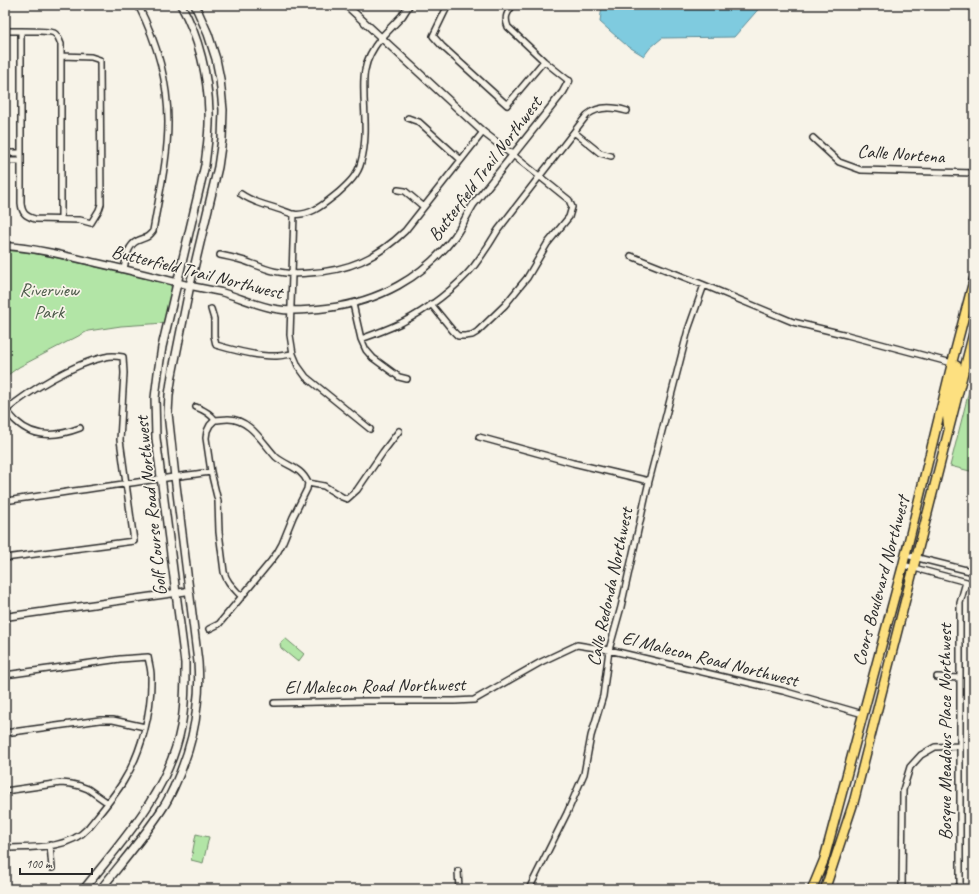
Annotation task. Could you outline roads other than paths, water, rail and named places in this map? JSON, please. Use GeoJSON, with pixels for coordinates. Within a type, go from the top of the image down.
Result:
{"type":"FeatureCollection","features":[{"type":"Feature","properties":{"kind":"main road","name":"Golf Course Road Northwest"},"geometry":{"type":"LineString","coordinates":[[84,889],[147,808],[162,782],[172,759],[180,728],[184,700],[185,663],[156,438],[156,388],[162,347],[204,165],[208,138],[209,112],[207,84],[196,38],[181,5]]}},
{"type":"Feature","properties":{"kind":"main road","name":"Golf Course Road Northwest"},"geometry":{"type":"LineString","coordinates":[[101,889],[165,805],[179,775],[190,742],[197,706],[199,686],[198,662],[168,413],[172,375],[190,286],[218,167],[224,110],[216,59],[208,34],[195,5]]}},
{"type":"Feature","properties":{"kind":"main road","name":"Coors Boulevard Northwest"},"geometry":{"type":"LineString","coordinates":[[812,889],[824,860],[906,555],[952,363],[974,279]]}},
{"type":"Feature","properties":{"kind":"main road","name":"Coors Boulevard Northwest"},"geometry":{"type":"LineString","coordinates":[[825,889],[854,801],[974,331]]}},
{"type":"Feature","properties":{"kind":"main road"},"geometry":{"type":"LineString","coordinates":[[948,432],[946,416],[957,370],[957,366],[952,363]]}},
{"type":"Feature","properties":{"kind":"street"},"geometry":{"type":"LineString","coordinates":[[124,270],[128,251],[131,245],[136,241],[149,236],[153,231],[164,170],[167,130],[166,95],[162,71],[155,43],[147,22],[138,5]]}},
{"type":"Feature","properties":{"kind":"street"},"geometry":{"type":"LineString","coordinates":[[346,5],[483,132],[569,200],[572,207],[569,217],[547,244],[527,278],[505,305],[477,332],[472,335],[458,336],[453,332],[431,304]]}},
{"type":"Feature","properties":{"kind":"street"},"geometry":{"type":"LineString","coordinates":[[241,194],[249,200],[294,214],[304,214],[317,209],[348,184],[356,174],[361,164],[364,148],[364,83],[365,71],[371,52],[381,38],[402,16],[409,5]]}},
{"type":"Feature","properties":{"kind":"street"},"geometry":{"type":"LineString","coordinates":[[448,5],[433,36],[507,105],[544,61]]}},
{"type":"Feature","properties":{"kind":"street"},"geometry":{"type":"LineString","coordinates":[[512,5],[506,15],[508,27],[544,61],[569,81]]}},
{"type":"Feature","properties":{"kind":"street"},"geometry":{"type":"LineString","coordinates":[[5,30],[46,31],[53,33],[58,37],[61,56],[61,220]]}},
{"type":"Feature","properties":{"kind":"street"},"geometry":{"type":"LineString","coordinates":[[21,31],[20,203],[22,209],[24,214],[35,219],[80,220],[91,223],[102,204],[100,60],[91,56],[61,56]]}},
{"type":"Feature","properties":{"kind":"street","name":"Butterfield Trail Northwest"},"geometry":{"type":"LineString","coordinates":[[5,246],[41,251],[178,282],[220,292],[276,309],[310,310],[354,304],[381,295],[398,286],[428,265],[441,252],[454,237],[473,205],[563,92],[569,81]]}},
{"type":"Feature","properties":{"kind":"street"},"geometry":{"type":"LineString","coordinates":[[361,339],[386,330],[414,316],[454,287],[473,267],[498,230],[539,175],[587,115],[600,108],[619,108],[627,111]]}},
{"type":"Feature","properties":{"kind":"street"},"geometry":{"type":"LineString","coordinates":[[408,118],[419,122],[461,160]]}},
{"type":"Feature","properties":{"kind":"street"},"geometry":{"type":"LineString","coordinates":[[220,255],[249,262],[267,270],[292,274],[338,270],[369,258],[395,241],[405,231],[483,132]]}},
{"type":"Feature","properties":{"kind":"street"},"geometry":{"type":"LineString","coordinates":[[574,132],[600,153],[611,156]]}},
{"type":"Feature","properties":{"kind":"street","name":"Calle Nortena"},"geometry":{"type":"LineString","coordinates":[[813,138],[839,162],[861,170],[974,173]]}},
{"type":"Feature","properties":{"kind":"street"},"geometry":{"type":"LineString","coordinates":[[5,153],[21,153]]}},
{"type":"Feature","properties":{"kind":"street"},"geometry":{"type":"LineString","coordinates":[[5,161],[21,161]]}},
{"type":"Feature","properties":{"kind":"street"},"geometry":{"type":"LineString","coordinates":[[398,190],[405,191],[424,208]]}},
{"type":"Feature","properties":{"kind":"street"},"geometry":{"type":"LineString","coordinates":[[294,214],[290,310],[290,335],[293,354],[298,366],[306,377],[370,429]]}},
{"type":"Feature","properties":{"kind":"street"},"geometry":{"type":"LineString","coordinates":[[631,256],[793,322],[952,363]]}},
{"type":"Feature","properties":{"kind":"street","name":"Calle Redonda Northwest"},"geometry":{"type":"LineString","coordinates":[[530,889],[584,774],[591,736],[603,696],[609,650],[621,606],[649,482],[688,330],[704,285]]}},
{"type":"Feature","properties":{"kind":"street"},"geometry":{"type":"LineString","coordinates":[[354,304],[361,339],[366,350],[373,358],[399,377],[407,380]]}},
{"type":"Feature","properties":{"kind":"street"},"geometry":{"type":"LineString","coordinates":[[211,309],[214,319],[214,336],[216,345],[224,348],[268,356],[293,354]]}},
{"type":"Feature","properties":{"kind":"street"},"geometry":{"type":"LineString","coordinates":[[5,558],[134,540],[120,440],[124,374],[123,357],[106,356],[71,370],[30,393],[6,411],[17,423],[33,432],[57,435],[80,428]]}},
{"type":"Feature","properties":{"kind":"street"},"geometry":{"type":"LineString","coordinates":[[196,407],[206,411],[215,420]]}},
{"type":"Feature","properties":{"kind":"street"},"geometry":{"type":"LineString","coordinates":[[209,629],[219,624],[242,597],[272,561],[282,544],[296,510],[307,489],[308,483],[305,476],[301,472],[276,457],[247,425],[237,420],[215,420],[207,430],[206,438],[211,472],[218,501],[219,532],[224,572],[230,584],[242,597]]}},
{"type":"Feature","properties":{"kind":"street"},"geometry":{"type":"LineString","coordinates":[[308,483],[324,486],[342,497],[347,498],[357,490],[399,431]]}},
{"type":"Feature","properties":{"kind":"street"},"geometry":{"type":"LineString","coordinates":[[479,437],[649,482]]}},
{"type":"Feature","properties":{"kind":"street"},"geometry":{"type":"LineString","coordinates":[[5,501],[211,472]]}},
{"type":"Feature","properties":{"kind":"street"},"geometry":{"type":"LineString","coordinates":[[906,555],[974,572]]}},
{"type":"Feature","properties":{"kind":"street"},"geometry":{"type":"LineString","coordinates":[[903,565],[974,584]]}},
{"type":"Feature","properties":{"kind":"street","name":"Bosque Meadows Place Northwest"},"geometry":{"type":"LineString","coordinates":[[957,889],[960,883],[960,602],[966,582]]}},
{"type":"Feature","properties":{"kind":"street"},"geometry":{"type":"LineString","coordinates":[[5,617],[189,592]]}},
{"type":"Feature","properties":{"kind":"street","name":"El Malecon Road Northwest"},"geometry":{"type":"LineString","coordinates":[[274,703],[367,701],[455,702],[474,700],[541,662],[578,645],[609,650],[783,691],[863,714]]}},
{"type":"Feature","properties":{"kind":"street"},"geometry":{"type":"LineString","coordinates":[[5,675],[148,657],[151,675],[149,705],[139,749],[123,782],[83,834],[66,843],[5,848]]}},
{"type":"Feature","properties":{"kind":"street"},"geometry":{"type":"LineString","coordinates":[[937,677],[960,678]]}},
{"type":"Feature","properties":{"kind":"street"},"geometry":{"type":"LineString","coordinates":[[5,733],[100,720],[113,720],[145,727]]}},
{"type":"Feature","properties":{"kind":"street"},"geometry":{"type":"LineString","coordinates":[[902,889],[903,790],[910,767],[921,755],[936,747],[960,746]]}},
{"type":"Feature","properties":{"kind":"street"},"geometry":{"type":"LineString","coordinates":[[5,791],[61,783],[71,784],[88,789],[108,803]]}},
{"type":"Feature","properties":{"kind":"street"},"geometry":{"type":"LineString","coordinates":[[50,845],[52,868]]}},
{"type":"Feature","properties":{"kind":"street"},"geometry":{"type":"LineString","coordinates":[[458,871],[458,889]]}},
{"type":"Feature","properties":{"kind":"water"},"geometry":{"type":"Polygon","coordinates":[[[602,5],[762,5],[734,37],[662,38],[650,48],[644,56],[626,45],[600,22],[602,5]]]}},
{"type":"Feature","properties":{"kind":"park label","name":"Riverview Park"},"geometry":{"type":"Point","coordinates":[49,301]}}]}
